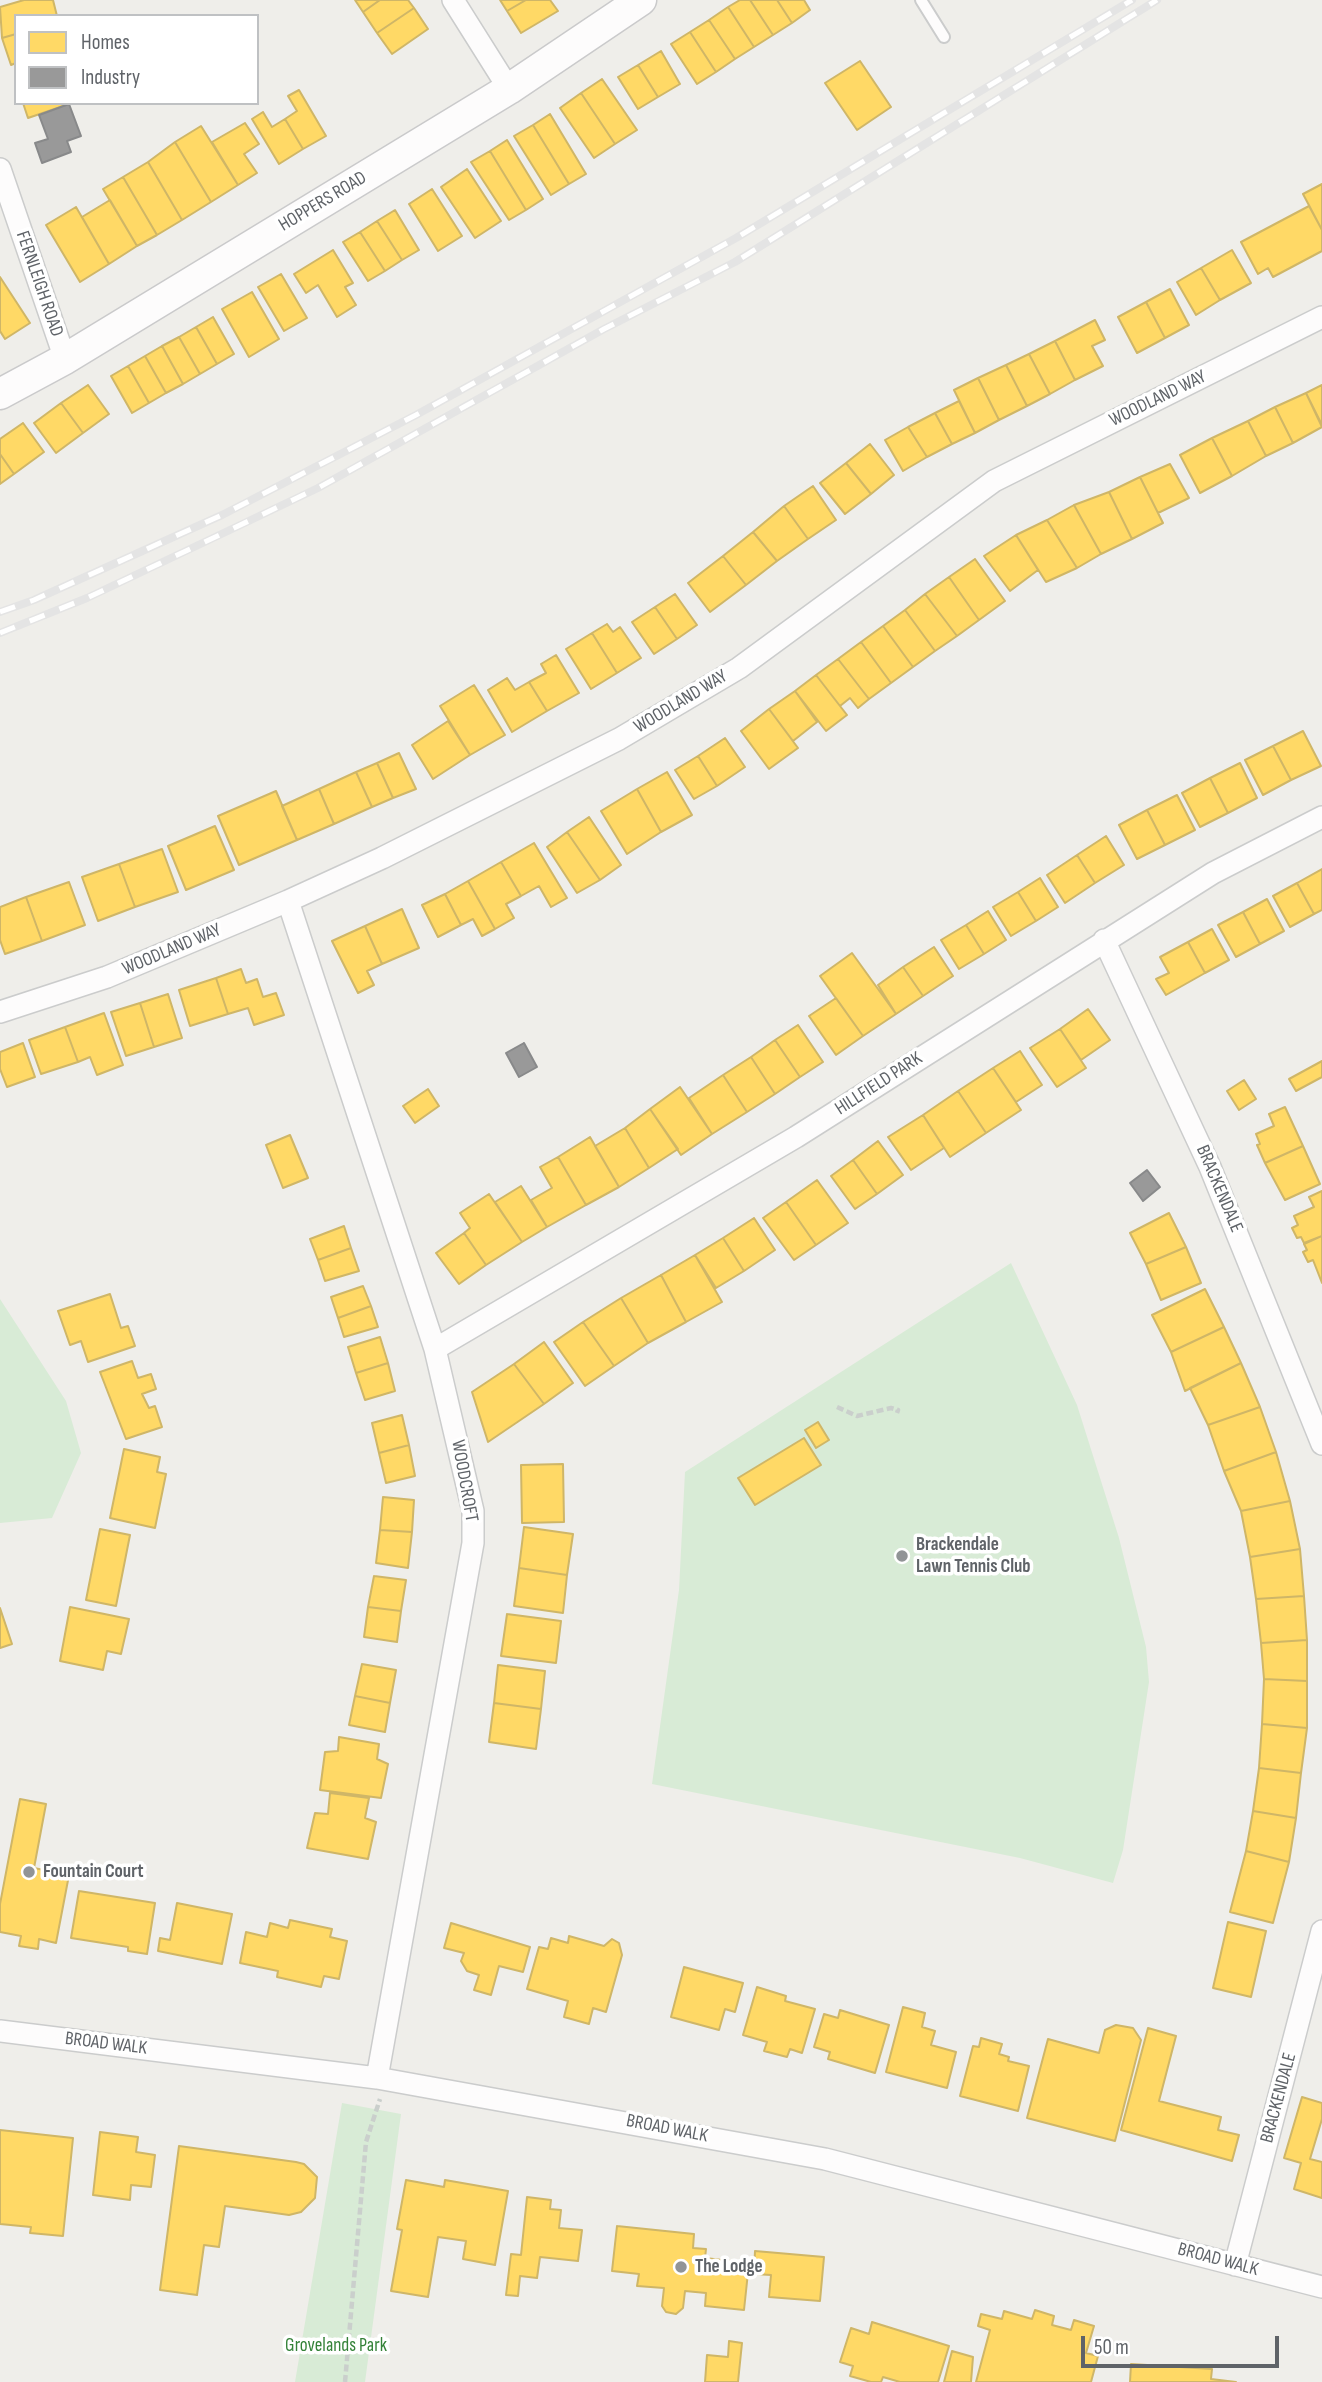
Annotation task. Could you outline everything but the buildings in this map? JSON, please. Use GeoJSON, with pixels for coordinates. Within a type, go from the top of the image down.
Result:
{"type":"FeatureCollection","features":[{"type":"Feature","properties":{"kind":"street"},"geometry":{"type":"LineString","coordinates":[[453,0],[509,89]]}},
{"type":"Feature","properties":{"kind":"street","name":"HOPPERS ROAD"},"geometry":{"type":"LineString","coordinates":[[0,394],[65,359],[509,89],[641,0]]}},
{"type":"Feature","properties":{"kind":"street","name":"FERNLEIGH ROAD"},"geometry":{"type":"LineString","coordinates":[[0,169],[65,359]]}},
{"type":"Feature","properties":{"kind":"street","name":"WOODLAND WAY"},"geometry":{"type":"LineString","coordinates":[[0,1012],[107,977],[288,901],[382,858],[620,739],[739,668],[994,481],[1322,317]]}},
{"type":"Feature","properties":{"kind":"street","name":"HILLFIELD PARK"},"geometry":{"type":"LineString","coordinates":[[435,1349],[796,1137],[1213,873],[1322,817]]}},
{"type":"Feature","properties":{"kind":"street","name":"WOODCROFT"},"geometry":{"type":"LineString","coordinates":[[288,901],[435,1349],[473,1511],[473,1543],[382,2079]]}},
{"type":"Feature","properties":{"kind":"street","name":"BRACKENDALE"},"geometry":{"type":"LineString","coordinates":[[1104,940],[1210,1167],[1322,1444]]}},
{"type":"Feature","properties":{"kind":"street","name":"BRACKENDALE"},"geometry":{"type":"LineString","coordinates":[[1236,2265],[1322,1931]]}},
{"type":"Feature","properties":{"kind":"street","name":"BROAD WALK"},"geometry":{"type":"LineString","coordinates":[[0,2031],[382,2079],[825,2159],[1322,2287]]}},
{"type":"Feature","properties":{"kind":"lane"},"geometry":{"type":"LineString","coordinates":[[921,0],[944,37]]}},
{"type":"Feature","properties":{"kind":"path"},"geometry":{"type":"LineString","coordinates":[[837,1408],[857,1416],[891,1408],[898,1410],[897,1413]]}},
{"type":"Feature","properties":{"kind":"path"},"geometry":{"type":"LineString","coordinates":[[345,2382],[366,2142],[382,2079]]}},
{"type":"Feature","properties":{"kind":"green space","name":"Brackendale Lawn Tennis Club"},"geometry":{"type":"Polygon","coordinates":[[[1011,1263],[1077,1405],[1119,1538],[1146,1647],[1149,1682],[1123,1850],[1113,1883],[1020,1858],[652,1784],[679,1590],[685,1472],[1011,1263]]]}},
{"type":"Feature","properties":{"kind":"green space"},"geometry":{"type":"Polygon","coordinates":[[[0,1299],[66,1401],[81,1453],[52,1518],[0,1523],[0,1299]]]}},
{"type":"Feature","properties":{"kind":"green space","name":"Grovelands Park"},"geometry":{"type":"Polygon","coordinates":[[[342,2103],[401,2114],[365,2382],[295,2382],[342,2103]]]}},
{"type":"Feature","properties":{"kind":"railway"},"geometry":{"type":"LineString","coordinates":[[0,612],[34,600],[222,515],[416,415],[736,238],[1132,0]]}},
{"type":"Feature","properties":{"kind":"railway"},"geometry":{"type":"LineString","coordinates":[[0,633],[87,598],[318,488],[604,329],[735,262],[1157,0]]}},
{"type":"Feature","properties":{"kind":"place","name":"Brackendale Lawn Tennis Club"},"geometry":{"type":"Point","coordinates":[902,1556]}},
{"type":"Feature","properties":{"kind":"place","name":"Fountain Court"},"geometry":{"type":"Point","coordinates":[29,1872]}},
{"type":"Feature","properties":{"kind":"place","name":"The Lodge"},"geometry":{"type":"Point","coordinates":[681,2267]}}]}
